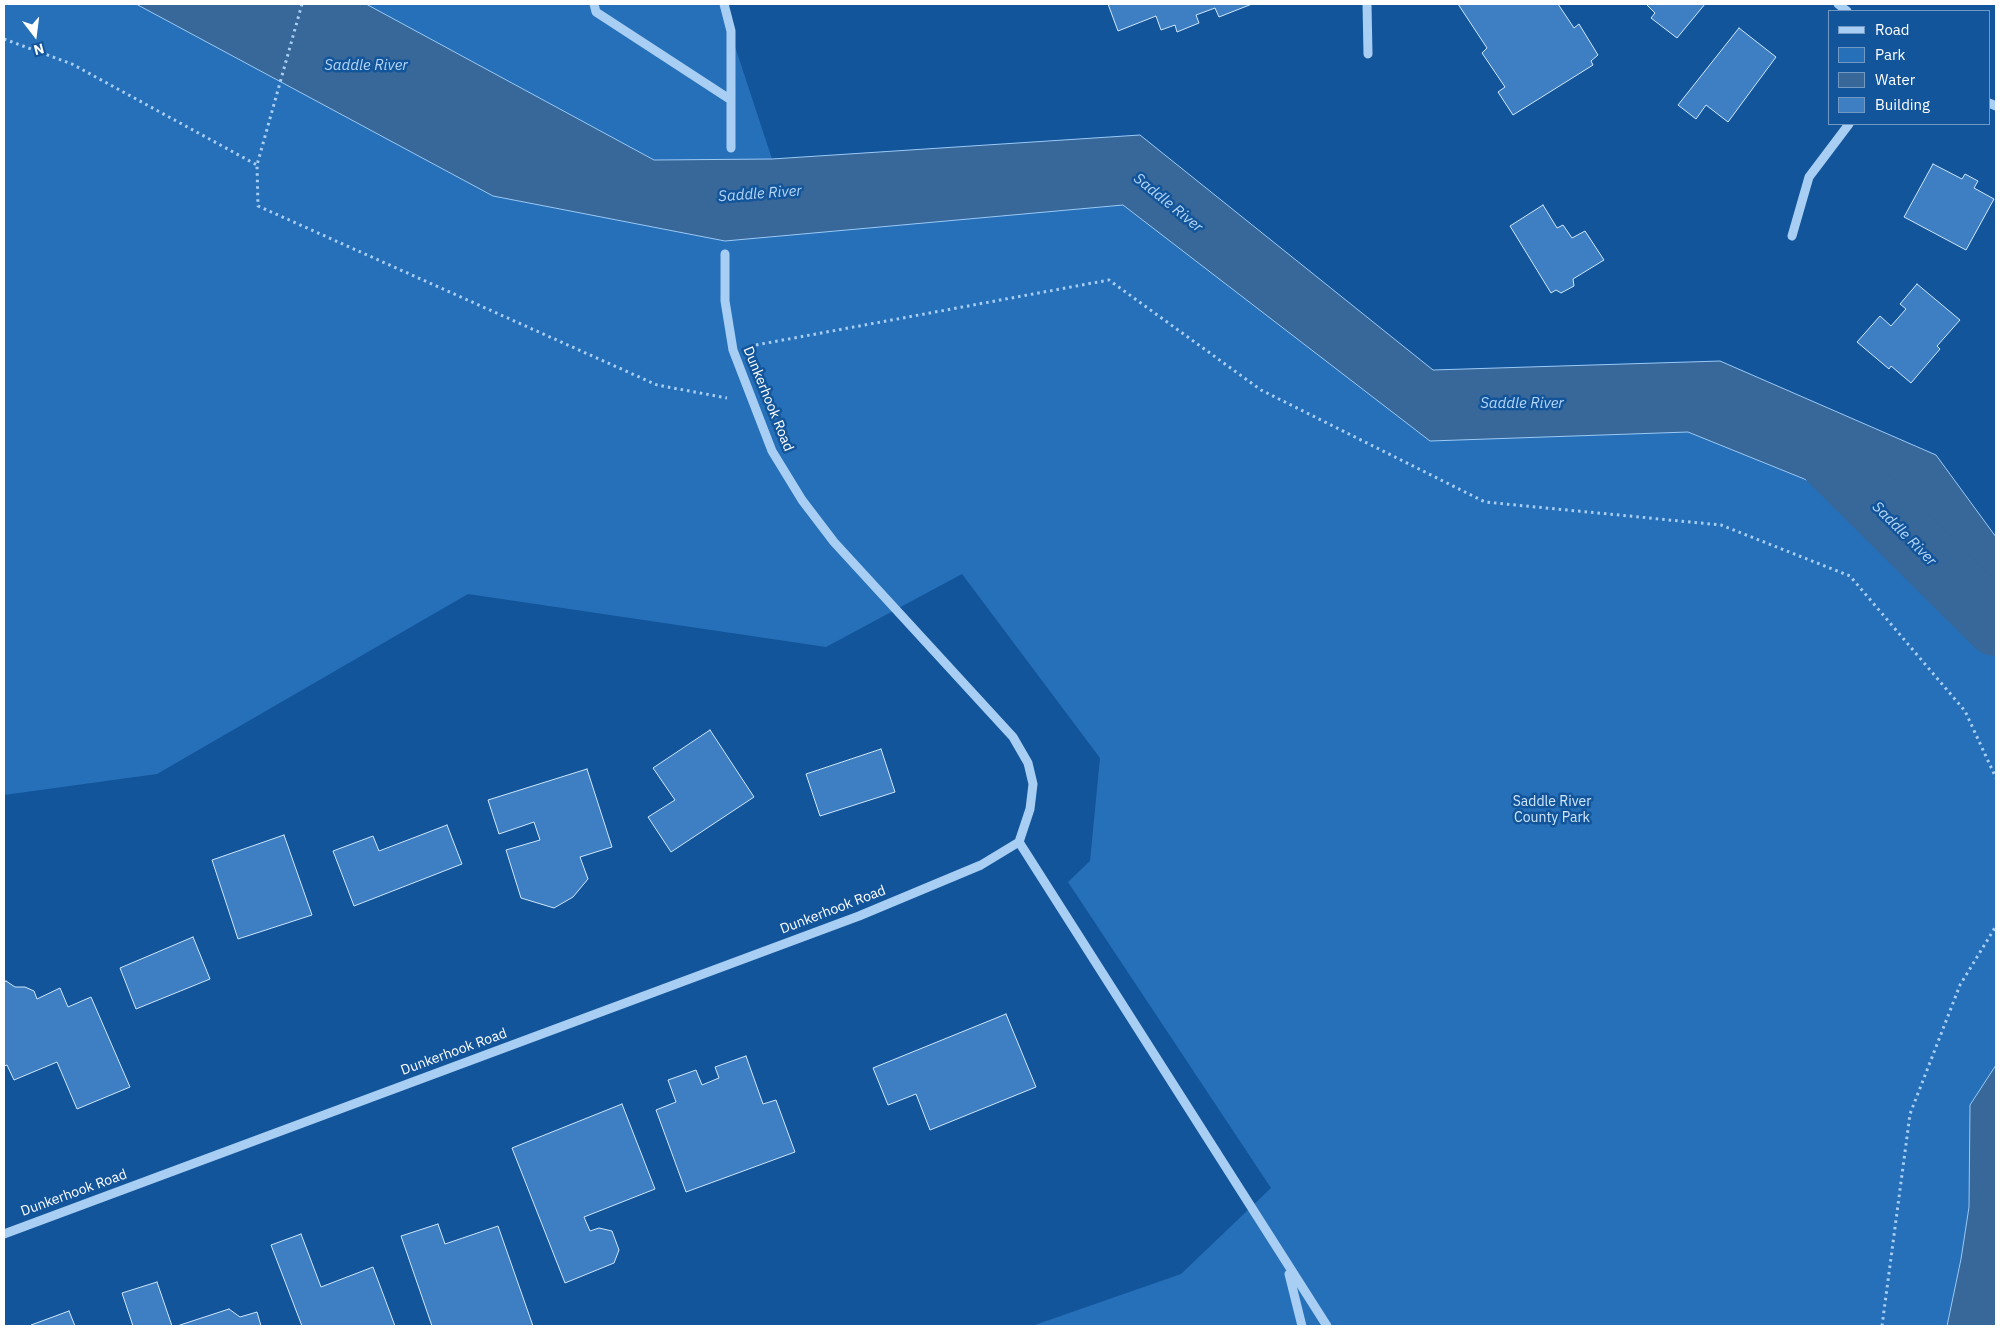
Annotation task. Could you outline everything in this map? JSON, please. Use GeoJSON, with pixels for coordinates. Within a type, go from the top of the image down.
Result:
{"type":"FeatureCollection","features":[{"type":"Feature","properties":{"kind":"street"},"geometry":{"type":"LineString","coordinates":[[594,4],[596,12],[731,100]]}},
{"type":"Feature","properties":{"kind":"street"},"geometry":{"type":"LineString","coordinates":[[724,4],[731,31],[731,148]]}},
{"type":"Feature","properties":{"kind":"street"},"geometry":{"type":"LineString","coordinates":[[1367,4],[1368,54]]}},
{"type":"Feature","properties":{"kind":"street"},"geometry":{"type":"LineString","coordinates":[[1792,236],[1809,177],[1848,125]]}},
{"type":"Feature","properties":{"kind":"street","name":"Dunkerhook Road"},"geometry":{"type":"LineString","coordinates":[[4,1234],[859,916],[981,865],[1019,842],[1030,809],[1033,784],[1028,763],[1014,737],[834,542],[802,500],[772,451],[732,350],[725,301],[725,254]]}},
{"type":"Feature","properties":{"kind":"street"},"geometry":{"type":"LineString","coordinates":[[1019,842],[1287,1266],[1327,1326]]}},
{"type":"Feature","properties":{"kind":"street"},"geometry":{"type":"LineString","coordinates":[[1287,1266],[1302,1326]]}},
{"type":"Feature","properties":{"kind":"path"},"geometry":{"type":"LineString","coordinates":[[302,4],[257,166],[258,206],[657,385],[753,403]]}},
{"type":"Feature","properties":{"kind":"path"},"geometry":{"type":"LineString","coordinates":[[4,39],[72,64],[257,166]]}},
{"type":"Feature","properties":{"kind":"path"},"geometry":{"type":"LineString","coordinates":[[732,350],[1109,280],[1260,390],[1485,502],[1721,525],[1850,576],[1965,711],[1996,778]]}},
{"type":"Feature","properties":{"kind":"path"},"geometry":{"type":"LineString","coordinates":[[1882,1326],[1910,1114],[1960,985],[1996,926]]}},
{"type":"Feature","properties":{"kind":"green space","name":"Saddle River County Park"},"geometry":{"type":"Polygon","coordinates":[[[4,4],[721,4],[772,159],[1140,135],[1433,370],[1720,361],[1936,455],[1996,537],[1996,1326],[1032,1326],[1181,1274],[1271,1188],[1068,882],[1090,861],[1100,758],[962,574],[826,647],[468,594],[157,774],[4,795],[4,4]]]}},
{"type":"Feature","properties":{"kind":"water","name":"Saddle River"},"geometry":{"type":"Polygon","coordinates":[[[136,4],[366,4],[654,160],[772,159],[1140,135],[1433,370],[1720,361],[1936,455],[1996,537],[1996,646],[1946,573],[1933,531],[1688,432],[1430,441],[1123,205],[725,241],[493,196],[136,4]]]}},
{"type":"Feature","properties":{"kind":"water"},"geometry":{"type":"Polygon","coordinates":[[[1996,1065],[1996,1326],[1947,1326],[1961,1259],[1969,1207],[1970,1105],[1996,1065]]]}},
{"type":"Feature","properties":{"kind":"building"},"geometry":{"type":"Polygon","coordinates":[[[1108,4],[1252,4],[1219,17],[1215,8],[1196,15],[1199,23],[1177,32],[1175,25],[1161,30],[1156,16],[1118,31],[1108,4]]]}},
{"type":"Feature","properties":{"kind":"building"},"geometry":{"type":"Polygon","coordinates":[[[1458,4],[1558,4],[1574,28],[1579,24],[1598,55],[1591,61],[1593,65],[1513,115],[1498,92],[1505,87],[1482,53],[1487,48],[1458,4]]]}},
{"type":"Feature","properties":{"kind":"building"},"geometry":{"type":"Polygon","coordinates":[[[1646,4],[1705,4],[1677,38],[1651,18],[1655,13],[1646,4]]]}},
{"type":"Feature","properties":{"kind":"building"},"geometry":{"type":"Polygon","coordinates":[[[1739,28],[1776,57],[1728,122],[1706,105],[1696,119],[1678,105],[1739,28]]]}},
{"type":"Feature","properties":{"kind":"building"},"geometry":{"type":"Polygon","coordinates":[[[1933,164],[1962,179],[1965,174],[1978,181],[1974,188],[1994,199],[1966,250],[1904,217],[1933,164]]]}},
{"type":"Feature","properties":{"kind":"building"},"geometry":{"type":"Polygon","coordinates":[[[1543,205],[1557,228],[1563,225],[1572,238],[1585,231],[1604,260],[1573,279],[1574,286],[1561,293],[1556,290],[1551,293],[1510,226],[1543,205]]]}},
{"type":"Feature","properties":{"kind":"building"},"geometry":{"type":"Polygon","coordinates":[[[1917,284],[1960,320],[1937,346],[1940,349],[1911,383],[1891,366],[1889,369],[1857,342],[1880,316],[1891,326],[1906,309],[1900,304],[1917,284]]]}},
{"type":"Feature","properties":{"kind":"building"},"geometry":{"type":"Polygon","coordinates":[[[710,730],[754,797],[671,852],[648,817],[675,800],[653,768],[710,730]]]}},
{"type":"Feature","properties":{"kind":"building"},"geometry":{"type":"Polygon","coordinates":[[[881,749],[895,792],[820,816],[806,774],[881,749]]]}},
{"type":"Feature","properties":{"kind":"building"},"geometry":{"type":"Polygon","coordinates":[[[587,769],[612,847],[580,857],[588,879],[573,897],[554,908],[521,898],[506,850],[540,840],[534,822],[499,834],[488,800],[587,769]]]}},
{"type":"Feature","properties":{"kind":"building"},"geometry":{"type":"Polygon","coordinates":[[[447,825],[462,864],[354,906],[333,851],[373,836],[379,851],[447,825]]]}},
{"type":"Feature","properties":{"kind":"building"},"geometry":{"type":"Polygon","coordinates":[[[284,835],[312,915],[238,939],[212,860],[284,835]]]}},
{"type":"Feature","properties":{"kind":"building"},"geometry":{"type":"Polygon","coordinates":[[[193,937],[210,979],[136,1009],[120,968],[193,937]]]}},
{"type":"Feature","properties":{"kind":"building"},"geometry":{"type":"Polygon","coordinates":[[[6,981],[15,987],[25,987],[34,991],[37,999],[60,988],[68,1007],[91,997],[130,1087],[77,1109],[57,1062],[14,1080],[7,1065],[4,1066],[4,982],[6,981]]]}},
{"type":"Feature","properties":{"kind":"building"},"geometry":{"type":"Polygon","coordinates":[[[1006,1014],[1036,1087],[930,1130],[916,1094],[888,1105],[873,1068],[1006,1014]]]}},
{"type":"Feature","properties":{"kind":"building"},"geometry":{"type":"Polygon","coordinates":[[[746,1056],[763,1104],[776,1100],[795,1152],[686,1192],[656,1110],[676,1102],[668,1080],[696,1070],[702,1085],[719,1078],[715,1067],[746,1056]]]}},
{"type":"Feature","properties":{"kind":"building"},"geometry":{"type":"Polygon","coordinates":[[[622,1104],[655,1189],[584,1217],[590,1231],[599,1228],[612,1231],[619,1250],[614,1263],[565,1283],[512,1148],[622,1104]]]}},
{"type":"Feature","properties":{"kind":"building"},"geometry":{"type":"Polygon","coordinates":[[[438,1224],[445,1244],[498,1226],[533,1326],[432,1326],[401,1236],[438,1224]]]}},
{"type":"Feature","properties":{"kind":"building"},"geometry":{"type":"Polygon","coordinates":[[[301,1234],[321,1287],[373,1267],[395,1326],[302,1326],[271,1245],[301,1234]]]}},
{"type":"Feature","properties":{"kind":"building"},"geometry":{"type":"Polygon","coordinates":[[[157,1282],[172,1326],[133,1326],[122,1293],[157,1282]]]}},
{"type":"Feature","properties":{"kind":"building"},"geometry":{"type":"Polygon","coordinates":[[[229,1309],[240,1317],[257,1312],[261,1326],[177,1326],[229,1309]]]}},
{"type":"Feature","properties":{"kind":"building"},"geometry":{"type":"Polygon","coordinates":[[[69,1311],[75,1326],[31,1326],[31,1325],[69,1311]]]}},
{"type":"Feature","properties":{"kind":"waterway","name":"Saddle River"},"geometry":{"type":"LineString","coordinates":[[1821,451],[1996,625]]}}]}
